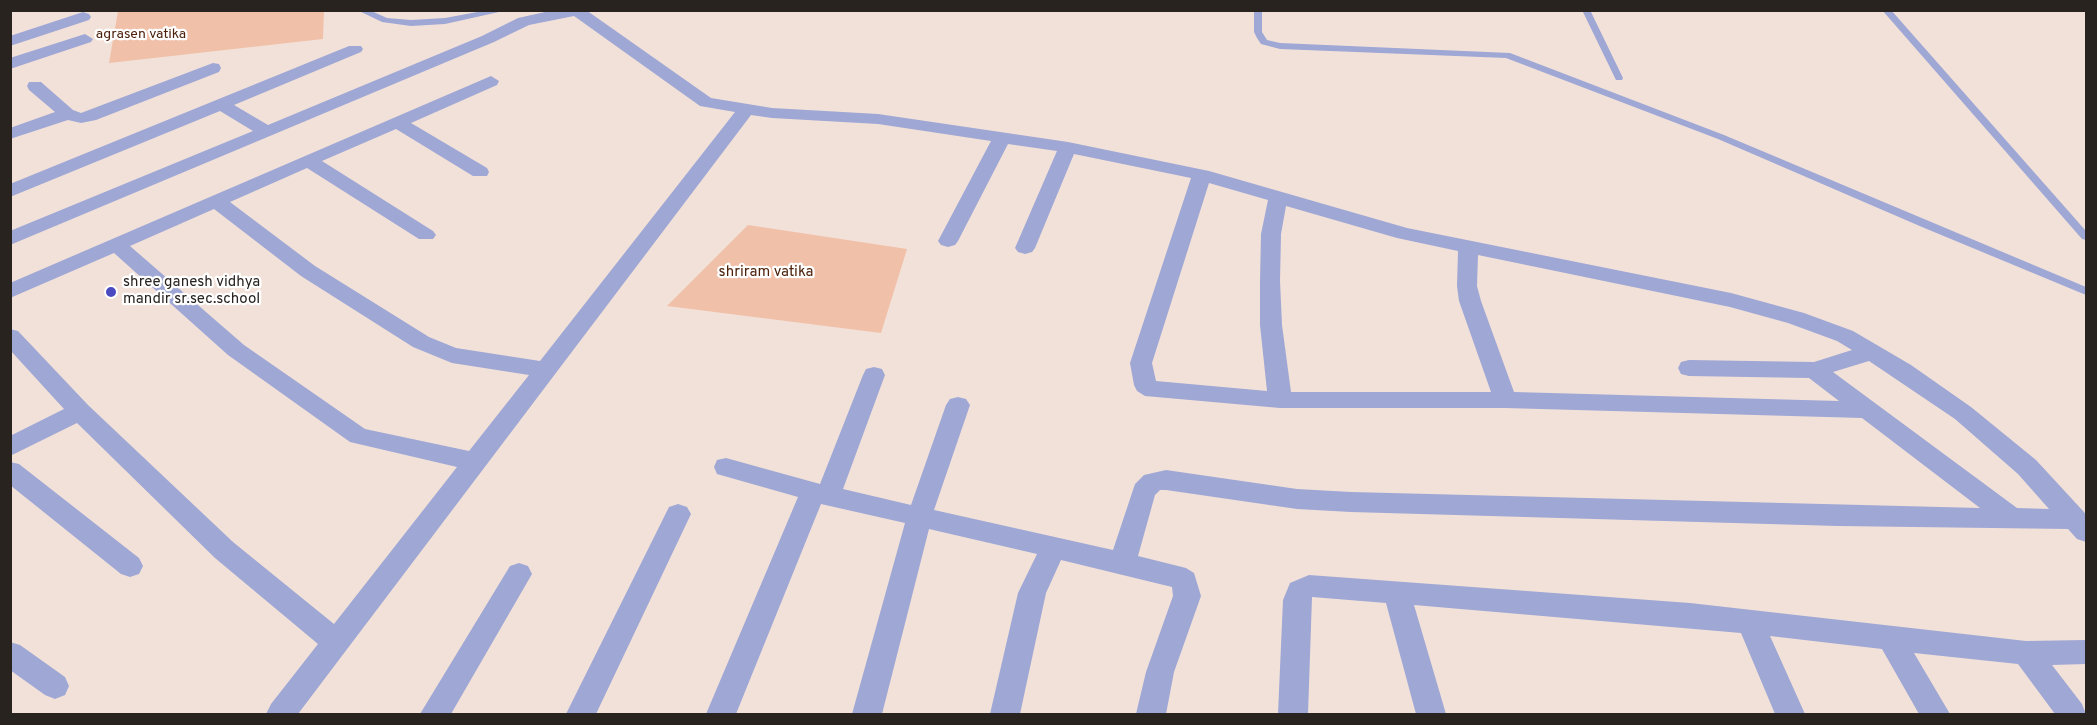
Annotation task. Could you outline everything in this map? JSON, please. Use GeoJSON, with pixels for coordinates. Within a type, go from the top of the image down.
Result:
{"type":"FeatureCollection","features":[{"type":"Feature","properties":{"kind":"street"},"geometry":{"type":"LineString","coordinates":[[50,10],[61,24]]}},
{"type":"Feature","properties":{"kind":"street"},"geometry":{"type":"LineString","coordinates":[[10,239],[506,32],[527,16],[575,11],[705,102],[746,110],[878,119],[1068,147],[1202,176],[1404,234],[1731,300],[1796,318],[1845,336],[1963,413],[2027,467],[2080,525]]}},
{"type":"Feature","properties":{"kind":"street"},"geometry":{"type":"LineString","coordinates":[[10,41],[83,17]]}},
{"type":"Feature","properties":{"kind":"street"},"geometry":{"type":"LineString","coordinates":[[12,61],[85,39]]}},
{"type":"Feature","properties":{"kind":"street"},"geometry":{"type":"LineString","coordinates":[[15,184],[222,105],[355,49]]}},
{"type":"Feature","properties":{"kind":"street"},"geometry":{"type":"LineString","coordinates":[[35,86],[67,114],[74,117],[90,116],[213,68]]}},
{"type":"Feature","properties":{"kind":"street"},"geometry":{"type":"LineString","coordinates":[[10,291],[491,81]]}},
{"type":"Feature","properties":{"kind":"street"},"geometry":{"type":"LineString","coordinates":[[222,105],[266,131]]}},
{"type":"Feature","properties":{"kind":"street"},"geometry":{"type":"LineString","coordinates":[[281,714],[746,110]]}},
{"type":"Feature","properties":{"kind":"street"},"geometry":{"type":"LineString","coordinates":[[10,134],[67,114]]}},
{"type":"Feature","properties":{"kind":"street"},"geometry":{"type":"LineString","coordinates":[[397,122],[480,172]]}},
{"type":"Feature","properties":{"kind":"street"},"geometry":{"type":"LineString","coordinates":[[948,241],[1002,138]]}},
{"type":"Feature","properties":{"kind":"street"},"geometry":{"type":"LineString","coordinates":[[1024,248],[1068,147]]}},
{"type":"Feature","properties":{"kind":"street"},"geometry":{"type":"LineString","coordinates":[[309,161],[426,235]]}},
{"type":"Feature","properties":{"kind":"street"},"geometry":{"type":"LineString","coordinates":[[1202,176],[1141,363],[1145,385],[1153,390],[1280,400],[1505,400],[1868,410]]}},
{"type":"Feature","properties":{"kind":"street"},"geometry":{"type":"LineString","coordinates":[[1278,196],[1271,234],[1270,281],[1271,325],[1280,400]]}},
{"type":"Feature","properties":{"kind":"street"},"geometry":{"type":"LineString","coordinates":[[216,201],[308,271],[421,342],[452,356],[547,370]]}},
{"type":"Feature","properties":{"kind":"street"},"geometry":{"type":"LineString","coordinates":[[117,245],[236,350],[358,436],[476,462]]}},
{"type":"Feature","properties":{"kind":"street"},"geometry":{"type":"LineString","coordinates":[[1468,246],[1467,286],[1470,302],[1505,400]]}},
{"type":"Feature","properties":{"kind":"street"},"geometry":{"type":"LineString","coordinates":[[10,336],[19,359],[80,411],[224,549],[337,643]]}},
{"type":"Feature","properties":{"kind":"street"},"geometry":{"type":"LineString","coordinates":[[1689,368],[1814,370],[1872,352]]}},
{"type":"Feature","properties":{"kind":"street"},"geometry":{"type":"LineString","coordinates":[[1814,370],[2012,518]]}},
{"type":"Feature","properties":{"kind":"street"},"geometry":{"type":"LineString","coordinates":[[721,714],[874,375]]}},
{"type":"Feature","properties":{"kind":"street"},"geometry":{"type":"LineString","coordinates":[[867,714],[920,515],[958,405]]}},
{"type":"Feature","properties":{"kind":"street"},"geometry":{"type":"LineString","coordinates":[[10,447],[80,411]]}},
{"type":"Feature","properties":{"kind":"street"},"geometry":{"type":"LineString","coordinates":[[726,467],[821,494],[920,515],[1053,549],[1176,576],[1184,581],[1187,596],[1160,672],[1151,714]]}},
{"type":"Feature","properties":{"kind":"street"},"geometry":{"type":"LineString","coordinates":[[10,471],[130,566]]}},
{"type":"Feature","properties":{"kind":"street"},"geometry":{"type":"LineString","coordinates":[[1122,564],[1144,491],[1153,482],[1166,480],[1297,499],[1351,502],[1838,516],[2012,518],[2080,525]]}},
{"type":"Feature","properties":{"kind":"street"},"geometry":{"type":"LineString","coordinates":[[581,714],[678,514]]}},
{"type":"Feature","properties":{"kind":"street"},"geometry":{"type":"LineString","coordinates":[[1005,714],[1032,593],[1053,549]]}},
{"type":"Feature","properties":{"kind":"street"},"geometry":{"type":"LineString","coordinates":[[435,714],[519,574]]}},
{"type":"Feature","properties":{"kind":"street"},"geometry":{"type":"LineString","coordinates":[[1293,714],[1297,600],[1300,591],[1309,586],[1690,615],[2026,653],[2086,652]]}},
{"type":"Feature","properties":{"kind":"street"},"geometry":{"type":"LineString","coordinates":[[1396,591],[1431,714]]}},
{"type":"Feature","properties":{"kind":"street"},"geometry":{"type":"LineString","coordinates":[[1750,622],[1790,714]]}},
{"type":"Feature","properties":{"kind":"street"},"geometry":{"type":"LineString","coordinates":[[1890,639],[1935,714]]}},
{"type":"Feature","properties":{"kind":"street"},"geometry":{"type":"LineString","coordinates":[[2026,653],[2072,714]]}},
{"type":"Feature","properties":{"kind":"street"},"geometry":{"type":"LineString","coordinates":[[10,654],[55,686]]}},
{"type":"Feature","properties":{"kind":"lane"},"geometry":{"type":"LineString","coordinates":[[361,10],[385,20],[411,23],[468,18],[504,10]]}},
{"type":"Feature","properties":{"kind":"lane"},"geometry":{"type":"LineString","coordinates":[[1258,10],[1258,32],[1261,38],[1264,42],[1280,46],[1507,55],[1721,136],[2086,291]]}},
{"type":"Feature","properties":{"kind":"lane"},"geometry":{"type":"LineString","coordinates":[[1586,10],[1619,78]]}},
{"type":"Feature","properties":{"kind":"lane"},"geometry":{"type":"LineString","coordinates":[[1886,10],[2086,237]]}},
{"type":"Feature","properties":{"kind":"green space","name":"agrasen vatika"},"geometry":{"type":"Polygon","coordinates":[[[118,11],[324,11],[323,39],[109,63],[118,11]]]}},
{"type":"Feature","properties":{"kind":"green space","name":"shriram vatika"},"geometry":{"type":"Polygon","coordinates":[[[748,225],[907,249],[881,333],[667,306],[748,225]]]}},
{"type":"Feature","properties":{"kind":"place","name":"shree ganesh vidhya mandir sr.sec.school"},"geometry":{"type":"Point","coordinates":[111,292]}}]}
